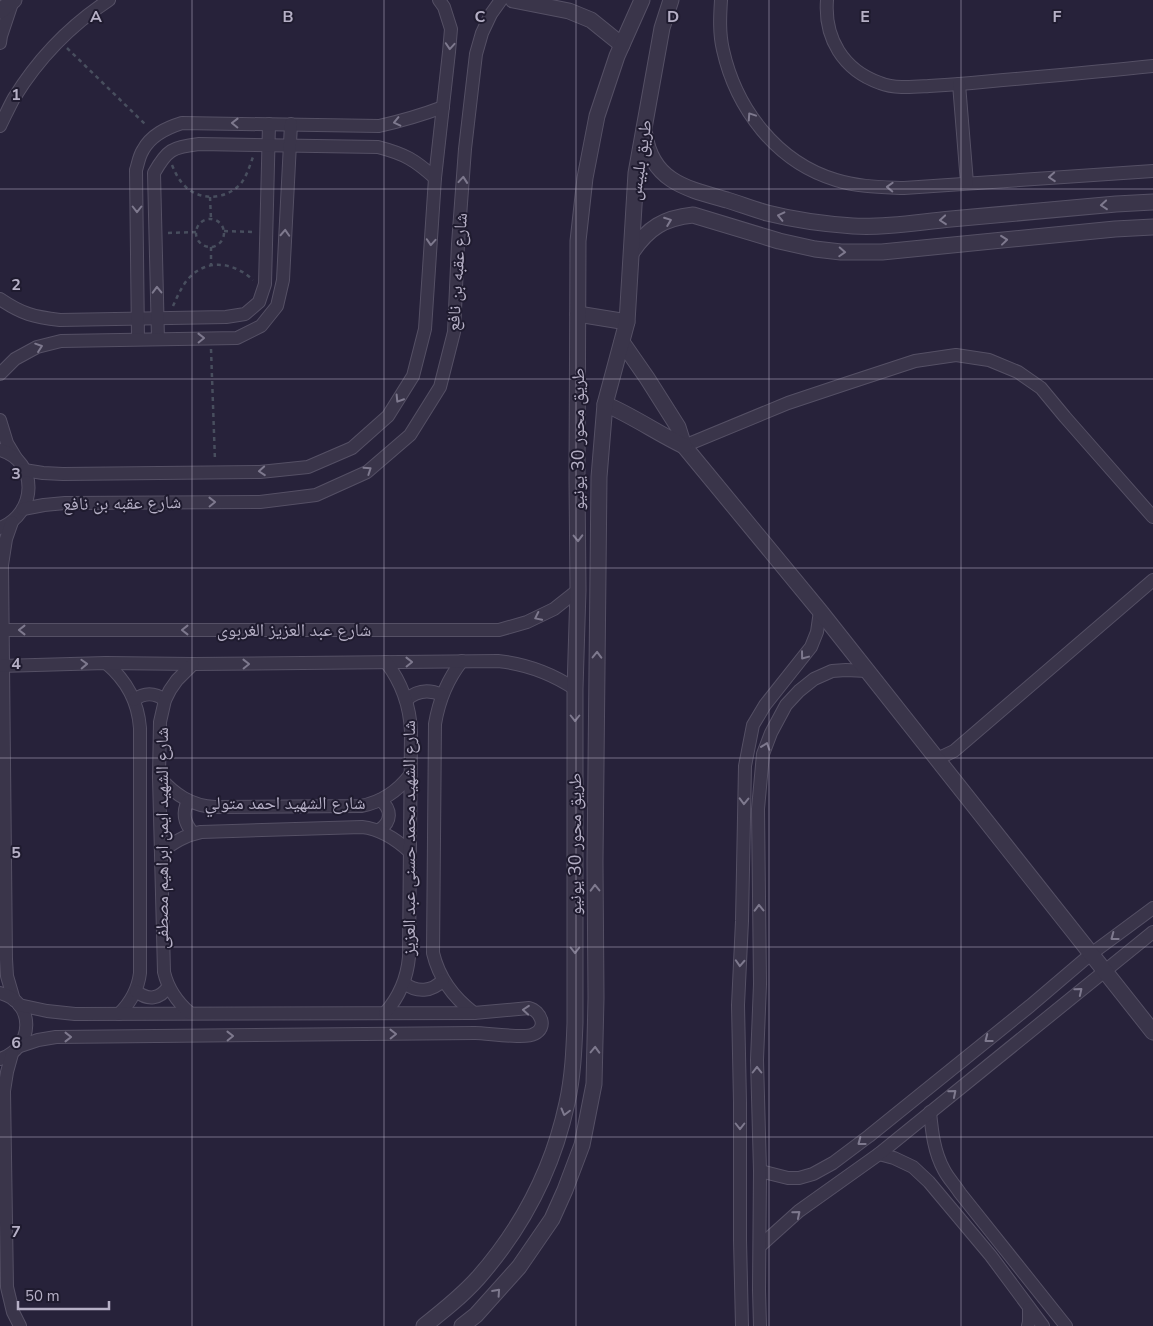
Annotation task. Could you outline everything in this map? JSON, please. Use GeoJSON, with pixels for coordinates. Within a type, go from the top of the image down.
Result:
{"type":"FeatureCollection","features":[{"type":"Feature","properties":{"kind":"street"},"geometry":{"type":"LineString","coordinates":[[0,126],[14,98],[35,68],[59,40],[109,0]]}},
{"type":"Feature","properties":{"kind":"street","name":"شارع عقبه بن نافع"},"geometry":{"type":"LineString","coordinates":[[21,465],[44,473],[64,474],[260,472],[308,467],[352,448],[388,416],[413,376],[425,329],[435,178],[450,29],[444,7],[439,0]]}},
{"type":"Feature","properties":{"kind":"street","name":"شارع عقبه بن نافع"},"geometry":{"type":"LineString","coordinates":[[23,510],[44,505],[65,504],[260,502],[316,494],[367,472],[410,435],[440,387],[454,332],[465,149],[476,54],[482,33],[491,14],[502,0]]}},
{"type":"Feature","properties":{"kind":"street"},"geometry":{"type":"LineString","coordinates":[[513,0],[575,13],[591,20],[622,45]]}},
{"type":"Feature","properties":{"kind":"street"},"geometry":{"type":"LineString","coordinates":[[627,322],[578,314],[578,241],[585,178],[598,116],[617,56],[642,0]]}},
{"type":"Feature","properties":{"kind":"street","name":"طريق بلبيس"},"geometry":{"type":"LineString","coordinates":[[627,322],[636,173],[662,28],[671,0]]}},
{"type":"Feature","properties":{"kind":"street"},"geometry":{"type":"LineString","coordinates":[[722,0],[720,20],[723,49],[732,78],[744,106],[761,130],[782,151],[807,168],[835,180],[864,186],[904,188],[1153,171]]}},
{"type":"Feature","properties":{"kind":"street"},"geometry":{"type":"LineString","coordinates":[[826,0],[827,23],[834,43],[845,61],[861,75],[881,84],[902,87],[959,84],[1153,66]]}},
{"type":"Feature","properties":{"kind":"street"},"geometry":{"type":"LineString","coordinates":[[0,43],[9,5]]}},
{"type":"Feature","properties":{"kind":"street"},"geometry":{"type":"LineString","coordinates":[[959,84],[967,183]]}},
{"type":"Feature","properties":{"kind":"street"},"geometry":{"type":"LineString","coordinates":[[138,339],[136,170],[143,150],[156,134],[168,127],[182,123],[379,126],[401,122],[443,107]]}},
{"type":"Feature","properties":{"kind":"street"},"geometry":{"type":"LineString","coordinates":[[0,299],[16,310],[37,317],[60,320],[226,317],[245,314],[259,302],[265,284],[266,232],[263,145],[269,124]]}},
{"type":"Feature","properties":{"kind":"street"},"geometry":{"type":"LineString","coordinates":[[0,374],[15,359],[36,347],[61,341],[237,338],[261,326],[278,306],[283,280],[291,124]]}},
{"type":"Feature","properties":{"kind":"street"},"geometry":{"type":"LineString","coordinates":[[643,128],[646,144],[652,158],[674,182],[688,189],[798,220],[875,226],[1153,202]]}},
{"type":"Feature","properties":{"kind":"street"},"geometry":{"type":"LineString","coordinates":[[158,339],[162,318],[154,174],[164,157],[180,146],[199,144],[378,147],[406,156],[435,178]]}},
{"type":"Feature","properties":{"kind":"street"},"geometry":{"type":"LineString","coordinates":[[632,252],[638,242],[657,225],[668,220],[693,215],[779,241],[815,249],[841,252],[882,252],[1153,227]]}},
{"type":"Feature","properties":{"kind":"street","name":"طريق محور 30 يونيو"},"geometry":{"type":"LineString","coordinates":[[424,1326],[448,1307],[477,1279],[502,1248],[524,1214],[543,1179],[557,1141],[574,1063],[578,314]]}},
{"type":"Feature","properties":{"kind":"street","name":"طريق محور 30 يونيو"},"geometry":{"type":"LineString","coordinates":[[462,1326],[476,1315],[519,1267],[552,1219],[582,1145],[594,1084],[599,477],[605,404],[627,322]]}},
{"type":"Feature","properties":{"kind":"street"},"geometry":{"type":"LineString","coordinates":[[622,342],[678,428],[684,446],[820,611],[1153,1032]]}},
{"type":"Feature","properties":{"kind":"street"},"geometry":{"type":"LineString","coordinates":[[605,404],[624,412],[684,446],[788,403],[916,361],[956,355],[989,360],[1018,372],[1041,388],[1065,418],[1153,517]]}},
{"type":"Feature","properties":{"kind":"street"},"geometry":{"type":"LineString","coordinates":[[0,420],[7,443],[21,465],[28,483],[28,497],[23,510],[12,522],[0,528]]}},
{"type":"Feature","properties":{"kind":"street"},"geometry":{"type":"LineString","coordinates":[[0,450],[6,452],[21,465]]}},
{"type":"Feature","properties":{"kind":"street"},"geometry":{"type":"LineString","coordinates":[[12,522],[3,556],[1,630],[6,968],[9,984],[23,1011],[26,1032],[7,1072],[4,1091],[8,1287],[13,1312],[20,1326]]}},
{"type":"Feature","properties":{"kind":"street"},"geometry":{"type":"LineString","coordinates":[[937,759],[954,751],[1153,580]]}},
{"type":"Feature","properties":{"kind":"street","name":"شارع عبد العزيز الغربوى"},"geometry":{"type":"LineString","coordinates":[[1,630],[498,630],[528,622],[554,609],[578,590]]}},
{"type":"Feature","properties":{"kind":"street"},"geometry":{"type":"LineString","coordinates":[[742,1326],[738,1005],[742,921],[745,766],[753,725],[765,705],[811,647],[817,632],[820,611]]}},
{"type":"Feature","properties":{"kind":"street","name":"شارع عبد العزيز الغربوى"},"geometry":{"type":"LineString","coordinates":[[2,666],[106,663],[498,661],[533,667],[555,676],[575,689]]}},
{"type":"Feature","properties":{"kind":"street","name":"شارع الشهيد محمد حسنى عبد العزيز"},"geometry":{"type":"LineString","coordinates":[[385,1013],[396,999],[404,983],[410,957],[411,721],[406,700],[398,680],[386,662]]}},
{"type":"Feature","properties":{"kind":"street","name":"شارع الشهيد محمد حسنى عبد العزيز"},"geometry":{"type":"LineString","coordinates":[[462,662],[442,695],[436,714],[434,734],[433,953],[435,963],[443,980],[458,999],[474,1013]]}},
{"type":"Feature","properties":{"kind":"street","name":"شارع الشهيد ايمن ابراهيم مصطفى"},"geometry":{"type":"LineString","coordinates":[[106,663],[122,679],[134,700],[140,728],[140,973],[136,991],[119,1014]]}},
{"type":"Feature","properties":{"kind":"street","name":"شارع الشهيد ايمن ابراهيم مصطفى"},"geometry":{"type":"LineString","coordinates":[[190,1014],[168,987],[164,972],[159,777],[160,722],[165,700],[177,680],[193,664]]}},
{"type":"Feature","properties":{"kind":"street"},"geometry":{"type":"LineString","coordinates":[[760,1326],[760,1171],[757,1060],[760,984],[758,809],[763,754],[771,733],[786,705],[814,679],[832,671],[868,671]]}},
{"type":"Feature","properties":{"kind":"street"},"geometry":{"type":"LineString","coordinates":[[406,700],[423,691],[436,692],[442,695]]}},
{"type":"Feature","properties":{"kind":"street"},"geometry":{"type":"LineString","coordinates":[[134,700],[139,696],[156,694],[165,700]]}},
{"type":"Feature","properties":{"kind":"street","name":"شارع الشهيد احمد متولي"},"geometry":{"type":"LineString","coordinates":[[159,777],[172,790],[188,801],[206,806],[360,806],[380,800],[397,790],[410,775]]}},
{"type":"Feature","properties":{"kind":"street"},"geometry":{"type":"LineString","coordinates":[[379,830],[384,828],[390,813],[388,807],[380,800]]}},
{"type":"Feature","properties":{"kind":"street"},"geometry":{"type":"LineString","coordinates":[[188,801],[185,818],[186,824],[193,834]]}},
{"type":"Feature","properties":{"kind":"street","name":"شارع الشهيد احمد متولي"},"geometry":{"type":"LineString","coordinates":[[161,852],[176,841],[193,834],[209,831],[362,827],[379,830],[396,840],[410,852]]}},
{"type":"Feature","properties":{"kind":"street"},"geometry":{"type":"LineString","coordinates":[[760,1171],[788,1178],[799,1178],[813,1174],[833,1163],[869,1136],[1092,954],[1153,908]]}},
{"type":"Feature","properties":{"kind":"street"},"geometry":{"type":"LineString","coordinates":[[760,1246],[799,1211],[879,1154],[1153,932]]}},
{"type":"Feature","properties":{"kind":"street"},"geometry":{"type":"LineString","coordinates":[[404,983],[415,989],[428,990],[434,988],[443,980]]}},
{"type":"Feature","properties":{"kind":"street"},"geometry":{"type":"LineString","coordinates":[[136,991],[141,996],[154,998],[160,996],[168,987]]}},
{"type":"Feature","properties":{"kind":"street"},"geometry":{"type":"LineString","coordinates":[[0,993],[37,1010],[56,1013],[474,1013],[529,1008],[540,1015],[542,1023],[539,1031],[535,1034],[524,1036],[475,1033],[56,1037],[38,1040],[0,1059]]}},
{"type":"Feature","properties":{"kind":"street"},"geometry":{"type":"LineString","coordinates":[[740,1102],[758,1101]]}},
{"type":"Feature","properties":{"kind":"street"},"geometry":{"type":"LineString","coordinates":[[930,1112],[933,1140],[944,1170],[960,1193],[1066,1326]]}},
{"type":"Feature","properties":{"kind":"street"},"geometry":{"type":"LineString","coordinates":[[879,1154],[894,1158],[913,1167],[930,1182],[991,1256],[1043,1326]]}},
{"type":"Feature","properties":{"kind":"street"},"geometry":{"type":"LineString","coordinates":[[1028,1326],[1029,1308]]}},
{"type":"Feature","properties":{"kind":"path"},"geometry":{"type":"LineString","coordinates":[[59,40],[156,134]]}},
{"type":"Feature","properties":{"kind":"path"},"geometry":{"type":"LineString","coordinates":[[166,155],[183,184],[195,193],[210,197],[228,193],[236,188],[242,182],[263,145]]}},
{"type":"Feature","properties":{"kind":"path"},"geometry":{"type":"LineString","coordinates":[[210,197],[211,219]]}},
{"type":"Feature","properties":{"kind":"path"},"geometry":{"type":"LineString","coordinates":[[211,219],[221,224],[224,232],[222,240],[211,247],[199,241],[196,232],[201,223],[211,219]]}},
{"type":"Feature","properties":{"kind":"path"},"geometry":{"type":"LineString","coordinates":[[156,234],[196,232]]}},
{"type":"Feature","properties":{"kind":"path"},"geometry":{"type":"LineString","coordinates":[[224,232],[266,232]]}},
{"type":"Feature","properties":{"kind":"path"},"geometry":{"type":"LineString","coordinates":[[211,247],[211,265]]}},
{"type":"Feature","properties":{"kind":"path"},"geometry":{"type":"LineString","coordinates":[[162,318],[184,283],[201,269],[211,265],[229,265],[237,268],[244,272],[263,291]]}},
{"type":"Feature","properties":{"kind":"path"},"geometry":{"type":"LineString","coordinates":[[211,338],[215,472]]}}]}
